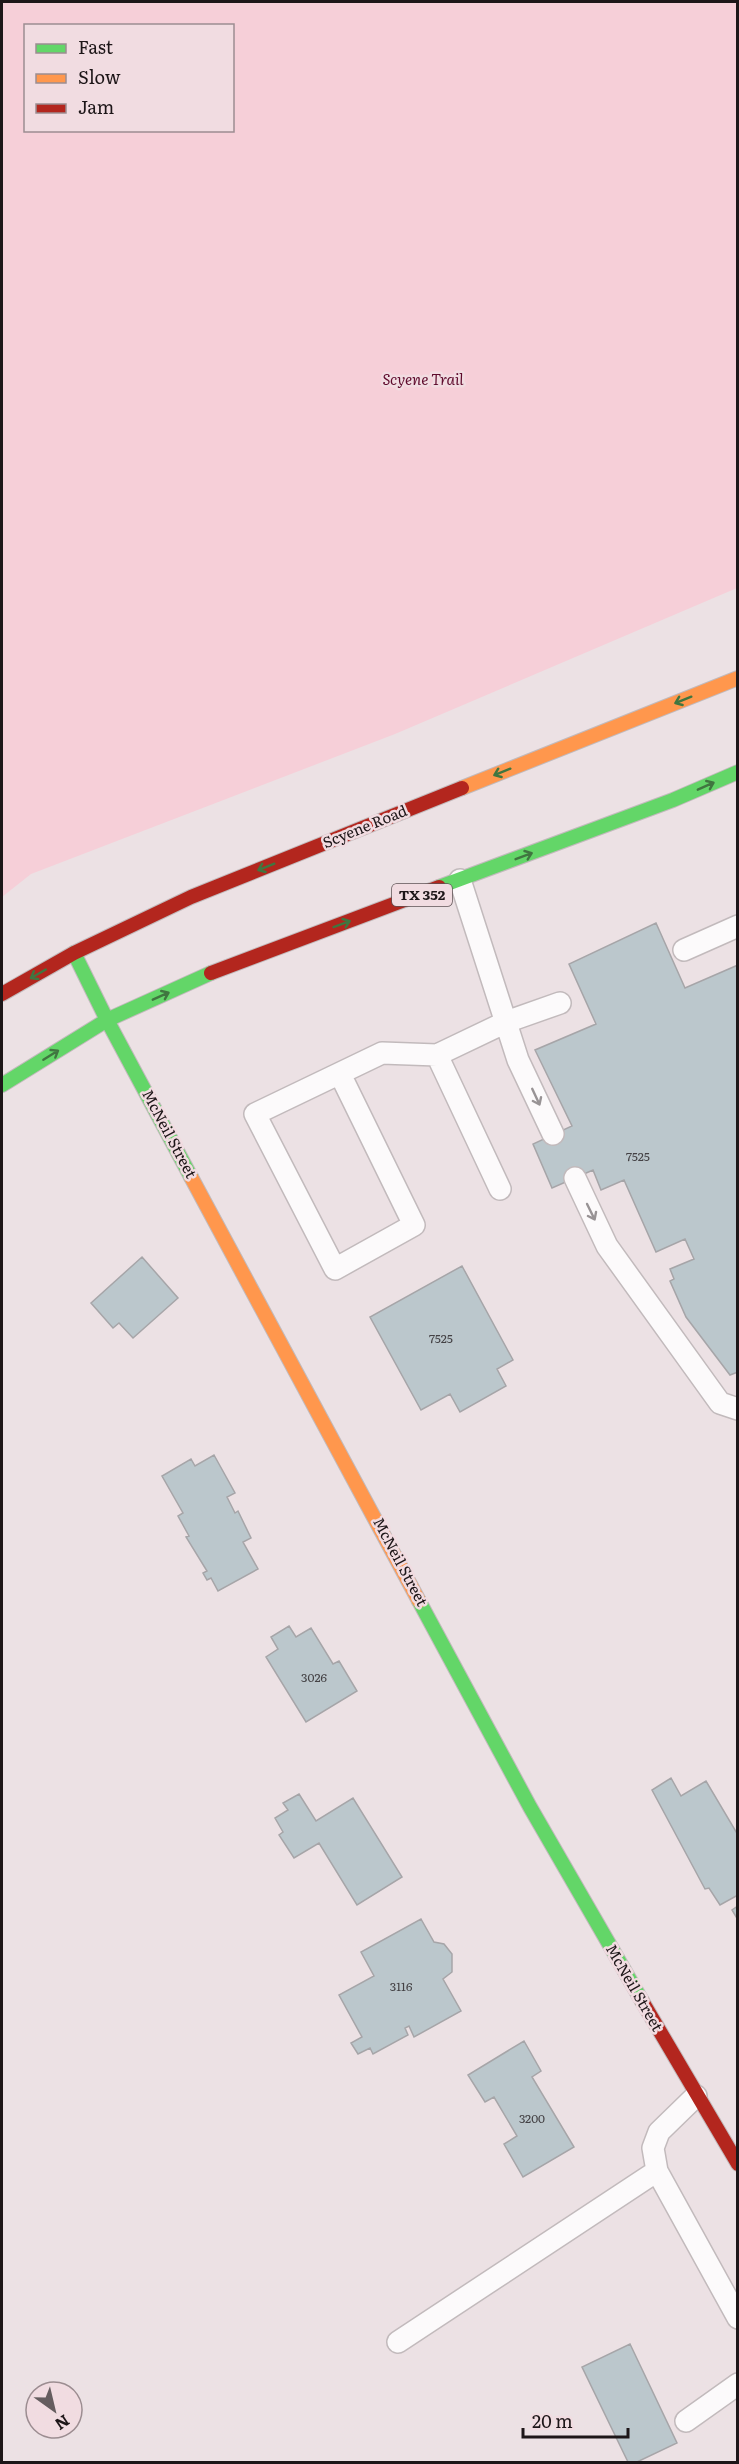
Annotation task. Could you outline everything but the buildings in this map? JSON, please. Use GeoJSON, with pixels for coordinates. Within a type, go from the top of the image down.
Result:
{"type":"FeatureCollection","features":[{"type":"Feature","properties":{"kind":"main road","name":"Scyene Road"},"geometry":{"type":"LineString","coordinates":[[2,994],[74,953],[191,897],[738,678]]}},
{"type":"Feature","properties":{"kind":"main road","name":"TX 352"},"geometry":{"type":"LineString","coordinates":[[2,1085],[107,1020],[226,966],[673,800],[738,772]]}},
{"type":"Feature","properties":{"kind":"main road","name":"McNeil Street"},"geometry":{"type":"LineString","coordinates":[[74,953],[107,1020],[530,1807],[696,2096],[738,2164]]}},
{"type":"Feature","properties":{"kind":"lane"},"geometry":{"type":"LineString","coordinates":[[460,880],[518,1060],[553,1134]]}},
{"type":"Feature","properties":{"kind":"lane"},"geometry":{"type":"LineString","coordinates":[[684,950],[738,926]]}},
{"type":"Feature","properties":{"kind":"lane"},"geometry":{"type":"LineString","coordinates":[[340,1074],[414,1226],[335,1269],[255,1114],[382,1053],[437,1055],[506,1022],[560,1003]]}},
{"type":"Feature","properties":{"kind":"lane"},"geometry":{"type":"LineString","coordinates":[[437,1055],[500,1189]]}},
{"type":"Feature","properties":{"kind":"lane"},"geometry":{"type":"LineString","coordinates":[[575,1178],[607,1246],[720,1403],[738,1409]]}},
{"type":"Feature","properties":{"kind":"lane"},"geometry":{"type":"LineString","coordinates":[[696,2096],[659,2132],[653,2148],[657,2171],[738,2318]]}},
{"type":"Feature","properties":{"kind":"lane"},"geometry":{"type":"LineString","coordinates":[[398,2342],[657,2171]]}},
{"type":"Feature","properties":{"kind":"lane"},"geometry":{"type":"LineString","coordinates":[[686,2421],[738,2384]]}},
{"type":"Feature","properties":{"kind":"green space","name":"Scyene Trail"},"geometry":{"type":"Polygon","coordinates":[[[2,2],[737,2],[737,588],[395,734],[31,874],[2,897],[2,2]]]}},
{"type":"Feature","properties":{"kind":"traffic: fast"},"geometry":{"type":"LineString","coordinates":[[439,887],[673,800],[738,772]]}},
{"type":"Feature","properties":{"kind":"traffic: fast"},"geometry":{"type":"LineString","coordinates":[[74,953],[191,1177]]}},
{"type":"Feature","properties":{"kind":"traffic: fast"},"geometry":{"type":"LineString","coordinates":[[2,1085],[107,1020],[211,973]]}},
{"type":"Feature","properties":{"kind":"traffic: fast"},"geometry":{"type":"LineString","coordinates":[[419,1601],[530,1807],[642,2001]]}},
{"type":"Feature","properties":{"kind":"traffic: slow"},"geometry":{"type":"LineString","coordinates":[[462,788],[738,678]]}},
{"type":"Feature","properties":{"kind":"traffic: slow"},"geometry":{"type":"LineString","coordinates":[[191,1177],[419,1601]]}},
{"type":"Feature","properties":{"kind":"traffic: jam"},"geometry":{"type":"LineString","coordinates":[[2,994],[74,953],[191,897],[462,788]]}},
{"type":"Feature","properties":{"kind":"traffic: jam"},"geometry":{"type":"LineString","coordinates":[[211,973],[439,887]]}},
{"type":"Feature","properties":{"kind":"traffic: jam"},"geometry":{"type":"LineString","coordinates":[[642,2001],[738,2164]]}}]}
